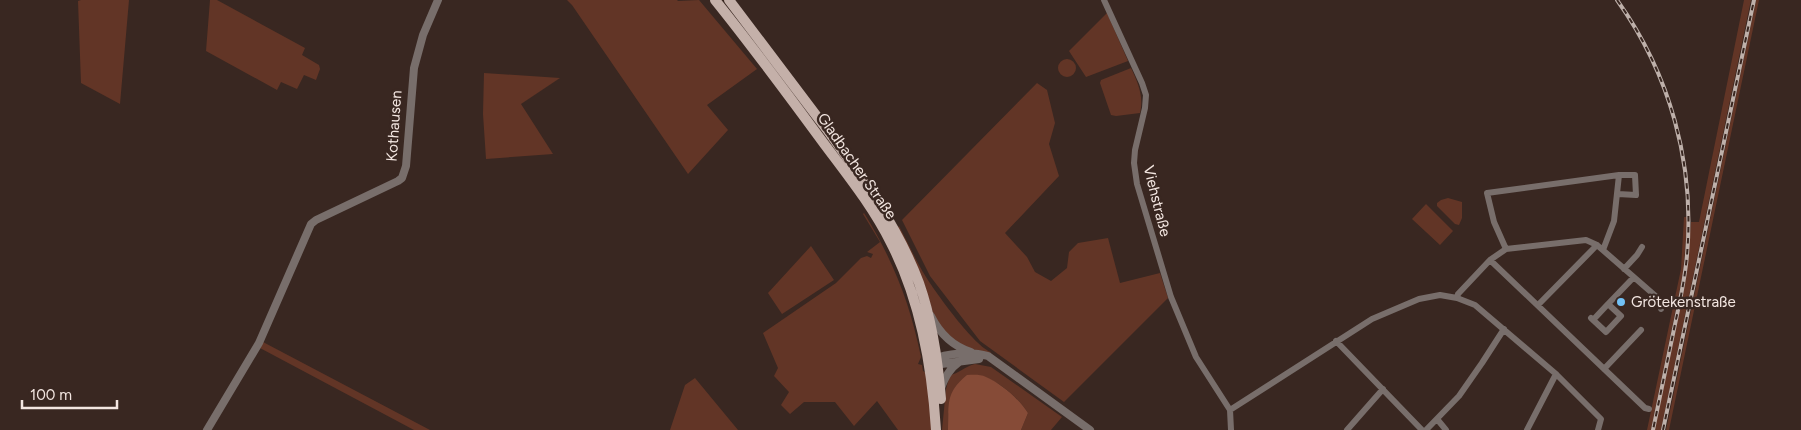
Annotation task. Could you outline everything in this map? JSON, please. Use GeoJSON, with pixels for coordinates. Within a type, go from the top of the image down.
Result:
{"type":"FeatureCollection","features":[{"type":"Feature","properties":{"kind":"main road","name":"Gladbacher Straße"},"geometry":{"type":"LineString","coordinates":[[714,0],[756,51],[866,199],[892,243],[909,283],[934,361]]}},
{"type":"Feature","properties":{"kind":"main road","name":"Gladbacher Straße"},"geometry":{"type":"LineString","coordinates":[[729,0],[778,62],[884,209],[919,283],[926,308],[934,361]]}},
{"type":"Feature","properties":{"kind":"main road"},"geometry":{"type":"LineString","coordinates":[[934,361],[940,393],[937,430]]}},
{"type":"Feature","properties":{"kind":"main road"},"geometry":{"type":"LineString","coordinates":[[934,361],[937,430]]}},
{"type":"Feature","properties":{"kind":"street","name":"Kothausen"},"geometry":{"type":"LineString","coordinates":[[207,430],[259,343],[308,228],[316,220],[402,178],[406,166],[414,68],[423,35],[438,0]]}},
{"type":"Feature","properties":{"kind":"street","name":"Viehstraße"},"geometry":{"type":"LineString","coordinates":[[1104,0],[1146,95],[1145,108],[1134,150],[1134,163],[1137,184],[1171,297],[1196,357],[1230,410]]}},
{"type":"Feature","properties":{"kind":"street"},"geometry":{"type":"LineString","coordinates":[[1604,250],[1614,221],[1620,175]]}},
{"type":"Feature","properties":{"kind":"street"},"geometry":{"type":"LineString","coordinates":[[1506,249],[1494,222],[1487,193],[1620,175],[1635,175],[1636,194],[1618,194]]}},
{"type":"Feature","properties":{"kind":"street"},"geometry":{"type":"LineString","coordinates":[[1457,298],[1458,294],[1490,260],[1506,249],[1578,240],[1592,241],[1604,250],[1633,278],[1659,299],[1661,310]]}},
{"type":"Feature","properties":{"kind":"street"},"geometry":{"type":"LineString","coordinates":[[1538,306],[1597,245]]}},
{"type":"Feature","properties":{"kind":"street"},"geometry":{"type":"LineString","coordinates":[[1624,269],[1642,247]]}},
{"type":"Feature","properties":{"kind":"street"},"geometry":{"type":"LineString","coordinates":[[1490,260],[1649,410]]}},
{"type":"Feature","properties":{"kind":"street"},"geometry":{"type":"LineString","coordinates":[[1608,304],[1621,316],[1606,332],[1592,319],[1633,278]]}},
{"type":"Feature","properties":{"kind":"street"},"geometry":{"type":"LineString","coordinates":[[1231,430],[1230,410],[1336,340],[1372,319],[1419,298],[1440,295],[1457,298],[1475,306],[1504,328],[1556,374],[1601,419],[1598,430]]}},
{"type":"Feature","properties":{"kind":"street"},"geometry":{"type":"LineString","coordinates":[[926,308],[940,332],[950,342],[962,350],[988,356],[1090,430]]}},
{"type":"Feature","properties":{"kind":"street"},"geometry":{"type":"LineString","coordinates":[[1426,430],[1460,396],[1504,328]]}},
{"type":"Feature","properties":{"kind":"street"},"geometry":{"type":"LineString","coordinates":[[1604,369],[1641,330]]}},
{"type":"Feature","properties":{"kind":"street"},"geometry":{"type":"LineString","coordinates":[[1336,340],[1422,430]]}},
{"type":"Feature","properties":{"kind":"street"},"geometry":{"type":"LineString","coordinates":[[934,361],[952,355],[975,354]]}},
{"type":"Feature","properties":{"kind":"street"},"geometry":{"type":"LineString","coordinates":[[934,361],[959,362],[974,359],[996,362]]}},
{"type":"Feature","properties":{"kind":"street"},"geometry":{"type":"LineString","coordinates":[[940,393],[945,378],[953,366],[959,362]]}},
{"type":"Feature","properties":{"kind":"street"},"geometry":{"type":"LineString","coordinates":[[1527,430],[1556,374]]}},
{"type":"Feature","properties":{"kind":"street"},"geometry":{"type":"LineString","coordinates":[[1348,430],[1383,389]]}},
{"type":"Feature","properties":{"kind":"street"},"geometry":{"type":"LineString","coordinates":[[1437,419],[1446,430]]}},
{"type":"Feature","properties":{"kind":"shaded area"},"geometry":{"type":"Polygon","coordinates":[[[129,0],[120,104],[81,83],[78,1],[129,0]]]}},
{"type":"Feature","properties":{"kind":"shaded area"},"geometry":{"type":"Polygon","coordinates":[[[210,0],[217,0],[305,48],[302,55],[319,65],[320,69],[316,80],[304,75],[297,89],[281,82],[277,90],[206,51],[210,0]]]}},
{"type":"Feature","properties":{"kind":"shaded area"},"geometry":{"type":"Polygon","coordinates":[[[567,0],[699,0],[757,69],[707,105],[728,130],[688,174],[572,5],[567,0]]]}},
{"type":"Feature","properties":{"kind":"shaded area"},"geometry":{"type":"Polygon","coordinates":[[[1744,0],[1751,0],[1661,430],[1654,430],[1685,283],[1691,222],[1699,222],[1744,0]]]}},
{"type":"Feature","properties":{"kind":"shaded area"},"geometry":{"type":"Polygon","coordinates":[[[1756,0],[1759,0],[1669,430],[1666,430],[1756,0]]]}},
{"type":"Feature","properties":{"kind":"shaded area"},"geometry":{"type":"Polygon","coordinates":[[[1107,13],[1128,61],[1086,77],[1069,51],[1107,13]]]}},
{"type":"Feature","properties":{"kind":"shaded area"},"geometry":{"type":"Polygon","coordinates":[[[1067,59],[1073,62],[1076,68],[1073,74],[1067,77],[1061,74],[1058,68],[1061,62],[1067,59]]]}},
{"type":"Feature","properties":{"kind":"shaded area"},"geometry":{"type":"Polygon","coordinates":[[[1131,68],[1141,95],[1140,113],[1111,115],[1100,83],[1101,80],[1131,68]]]}},
{"type":"Feature","properties":{"kind":"shaded area"},"geometry":{"type":"Polygon","coordinates":[[[484,73],[560,78],[521,104],[553,154],[486,159],[483,114],[484,73]]]}},
{"type":"Feature","properties":{"kind":"shaded area"},"geometry":{"type":"Polygon","coordinates":[[[1037,83],[1047,90],[1055,123],[1049,144],[1059,176],[1005,233],[1027,257],[1035,272],[1051,281],[1067,268],[1069,252],[1078,243],[1108,238],[1120,283],[1160,273],[1168,298],[1064,402],[980,341],[930,276],[902,220],[1037,83]]]}},
{"type":"Feature","properties":{"kind":"shaded area"},"geometry":{"type":"Polygon","coordinates":[[[1448,198],[1462,202],[1462,218],[1459,225],[1455,224],[1437,206],[1437,203],[1441,200],[1448,198]]]}},
{"type":"Feature","properties":{"kind":"shaded area"},"geometry":{"type":"Polygon","coordinates":[[[1426,204],[1453,231],[1440,245],[1412,219],[1426,204]]]}},
{"type":"Feature","properties":{"kind":"shaded area"},"geometry":{"type":"Polygon","coordinates":[[[864,213],[884,248],[892,265],[912,318],[921,357],[918,364],[922,365],[923,371],[928,374],[933,430],[898,430],[877,401],[854,426],[835,402],[804,402],[790,414],[781,405],[789,392],[774,376],[778,368],[763,333],[836,283],[861,258],[867,256],[871,258],[873,254],[867,252],[880,242],[864,213]]]}},
{"type":"Feature","properties":{"kind":"shaded area"},"geometry":{"type":"Polygon","coordinates":[[[1684,217],[1688,217],[1683,274],[1651,430],[1647,430],[1681,269],[1684,217]]]}},
{"type":"Feature","properties":{"kind":"shaded area"},"geometry":{"type":"Polygon","coordinates":[[[899,226],[922,271],[938,295],[956,319],[990,353],[966,348],[951,339],[935,319],[924,284],[899,226]]]}},
{"type":"Feature","properties":{"kind":"shaded area"},"geometry":{"type":"Polygon","coordinates":[[[811,246],[834,280],[782,314],[768,293],[811,246]]]}},
{"type":"Feature","properties":{"kind":"shaded area"},"geometry":{"type":"Polygon","coordinates":[[[263,342],[430,430],[414,430],[260,348],[263,342]]]}},
{"type":"Feature","properties":{"kind":"shaded area"},"geometry":{"type":"Polygon","coordinates":[[[975,364],[991,367],[1062,417],[1051,430],[1021,430],[1028,413],[1012,394],[991,380],[976,375],[948,414],[948,430],[942,430],[946,389],[950,375],[975,364]]]}},
{"type":"Feature","properties":{"kind":"shaded area"},"geometry":{"type":"Polygon","coordinates":[[[967,375],[986,377],[1015,397],[1028,413],[1021,430],[948,430],[949,406],[952,393],[960,381],[967,375]]]}},
{"type":"Feature","properties":{"kind":"shaded area"},"geometry":{"type":"Polygon","coordinates":[[[695,378],[738,430],[670,430],[685,385],[695,378]]]}},
{"type":"Feature","properties":{"kind":"railway"},"geometry":{"type":"LineString","coordinates":[[1617,0],[1636,28],[1665,89],[1675,121],[1687,187],[1688,221],[1685,274],[1653,430]]}},
{"type":"Feature","properties":{"kind":"railway"},"geometry":{"type":"LineString","coordinates":[[1663,430],[1754,0]]}},
{"type":"Feature","properties":{"kind":"place","name":"Grötekenstraße"},"geometry":{"type":"Point","coordinates":[1621,302]}}]}
